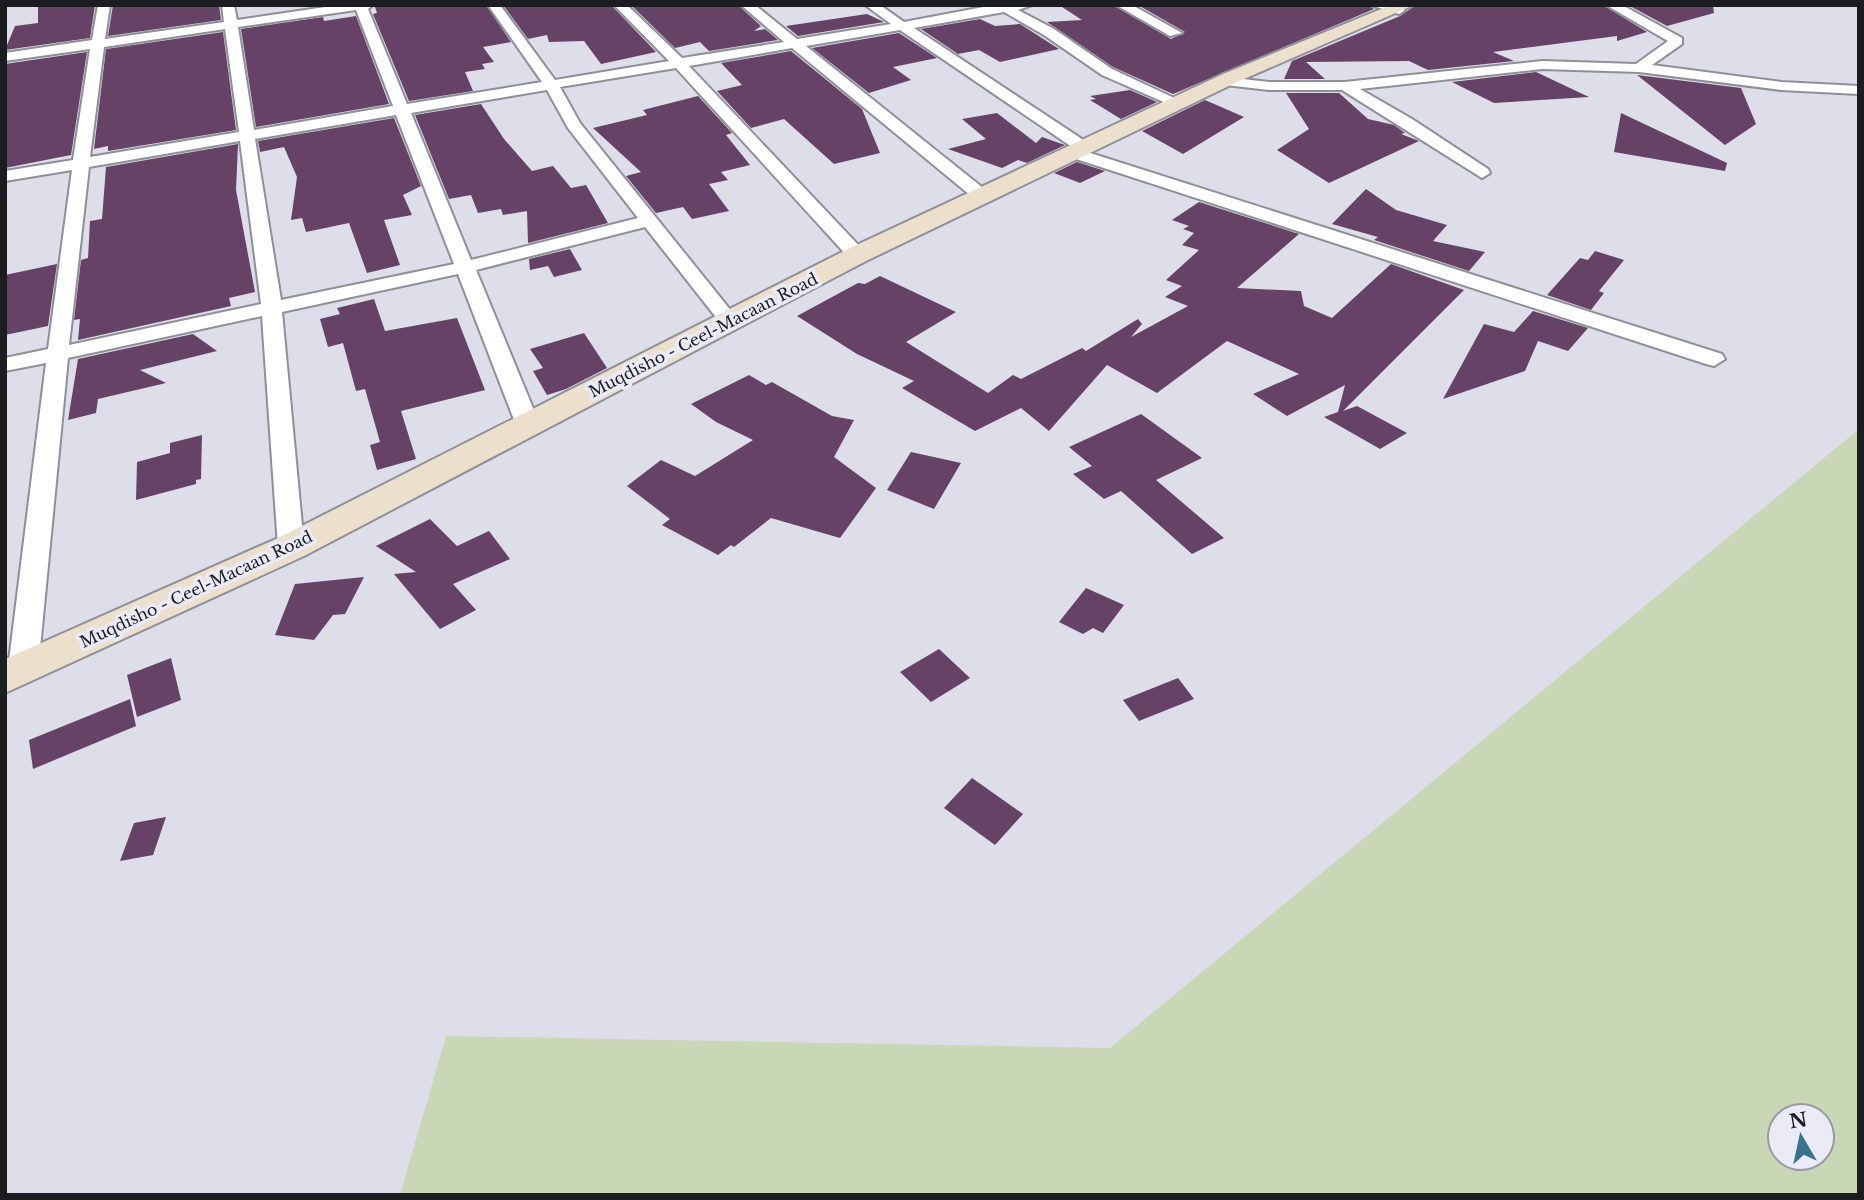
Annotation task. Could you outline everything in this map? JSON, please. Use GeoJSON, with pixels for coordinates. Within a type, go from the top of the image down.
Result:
{"type":"FeatureCollection","features":[{"type":"Feature","properties":{"kind":"street"},"geometry":{"type":"LineString","coordinates":[[14,673],[60,353],[78,164],[104,5]]}},
{"type":"Feature","properties":{"kind":"street"},"geometry":{"type":"LineString","coordinates":[[228,5],[272,309],[291,547]]}},
{"type":"Feature","properties":{"kind":"street"},"geometry":{"type":"LineString","coordinates":[[5,57],[367,5]]}},
{"type":"Feature","properties":{"kind":"street"},"geometry":{"type":"LineString","coordinates":[[494,5],[551,84],[573,125],[729,321]]}},
{"type":"Feature","properties":{"kind":"street"},"geometry":{"type":"LineString","coordinates":[[620,5],[679,63],[858,255]]}},
{"type":"Feature","properties":{"kind":"street"},"geometry":{"type":"LineString","coordinates":[[747,5],[982,196]]}},
{"type":"Feature","properties":{"kind":"street"},"geometry":{"type":"LineString","coordinates":[[871,5],[1079,150],[1714,359]]}},
{"type":"Feature","properties":{"kind":"street"},"geometry":{"type":"LineString","coordinates":[[5,176],[1026,5]]}},
{"type":"Feature","properties":{"kind":"street"},"geometry":{"type":"LineString","coordinates":[[1122,5],[1175,33]]}},
{"type":"Feature","properties":{"kind":"street"},"geometry":{"type":"LineString","coordinates":[[1612,5],[1677,41],[1639,68]]}},
{"type":"Feature","properties":{"kind":"street"},"geometry":{"type":"LineString","coordinates":[[360,6],[528,425]]}},
{"type":"Feature","properties":{"kind":"street"},"geometry":{"type":"LineString","coordinates":[[1003,7],[1049,33],[1107,72],[1180,104]]}},
{"type":"Feature","properties":{"kind":"street","name":"Muqdisho - Ceel-Macaan Road"},"geometry":{"type":"LineString","coordinates":[[14,673],[291,547],[858,255],[1225,81],[1394,7]]}},
{"type":"Feature","properties":{"kind":"street"},"geometry":{"type":"LineString","coordinates":[[1225,81],[1269,86],[1345,86],[1542,65],[1639,68],[1781,86],[1859,90]]}},
{"type":"Feature","properties":{"kind":"street"},"geometry":{"type":"LineString","coordinates":[[1345,86],[1407,122],[1482,173]]}},
{"type":"Feature","properties":{"kind":"street"},"geometry":{"type":"LineString","coordinates":[[5,365],[465,267],[649,221]]}},
{"type":"Feature","properties":{"kind":"green space"},"geometry":{"type":"Polygon","coordinates":[[[1859,429],[1859,1195],[400,1195],[446,1036],[1110,1048],[1859,429]]]}},
{"type":"Feature","properties":{"kind":"building"},"geometry":{"type":"Polygon","coordinates":[[[38,5],[95,5],[90,38],[5,50],[15,26],[38,23],[38,5]]]}},
{"type":"Feature","properties":{"kind":"building"},"geometry":{"type":"Polygon","coordinates":[[[113,5],[219,5],[221,20],[108,36],[113,5]]]}},
{"type":"Feature","properties":{"kind":"building"},"geometry":{"type":"Polygon","coordinates":[[[486,5],[511,42],[483,47],[494,62],[482,64],[485,69],[465,72],[473,91],[409,101],[373,14],[377,13],[375,7],[486,5]]]}},
{"type":"Feature","properties":{"kind":"building"},"geometry":{"type":"Polygon","coordinates":[[[503,5],[611,5],[656,52],[601,64],[584,41],[549,42],[547,35],[528,39],[503,5]]]}},
{"type":"Feature","properties":{"kind":"building"},"geometry":{"type":"Polygon","coordinates":[[[631,5],[738,5],[761,26],[754,31],[765,29],[778,40],[709,51],[700,42],[675,48],[631,5]]]}},
{"type":"Feature","properties":{"kind":"building"},"geometry":{"type":"Polygon","coordinates":[[[1059,5],[1113,5],[1171,39],[1185,32],[1138,5],[1368,5],[1374,9],[1173,94],[1113,67],[1047,22],[1082,20],[1059,5]]]}},
{"type":"Feature","properties":{"kind":"building"},"geometry":{"type":"Polygon","coordinates":[[[1416,5],[1603,5],[1647,32],[1617,41],[1617,36],[1493,52],[1514,61],[1428,70],[1409,61],[1306,62],[1325,79],[1284,79],[1292,61],[1400,16],[1416,5]]]}},
{"type":"Feature","properties":{"kind":"building"},"geometry":{"type":"Polygon","coordinates":[[[1628,5],[1713,5],[1714,13],[1667,26],[1628,5]]]}},
{"type":"Feature","properties":{"kind":"building"},"geometry":{"type":"Polygon","coordinates":[[[867,14],[884,22],[798,36],[786,26],[867,14]]]}},
{"type":"Feature","properties":{"kind":"building"},"geometry":{"type":"Polygon","coordinates":[[[356,16],[389,104],[256,127],[241,29],[323,17],[324,21],[356,16]]]}},
{"type":"Feature","properties":{"kind":"building"},"geometry":{"type":"Polygon","coordinates":[[[980,19],[995,26],[1020,24],[1059,49],[1000,62],[979,50],[958,54],[921,29],[980,19]]]}},
{"type":"Feature","properties":{"kind":"building"},"geometry":{"type":"Polygon","coordinates":[[[223,32],[236,130],[108,151],[108,146],[94,149],[106,49],[223,32]]]}},
{"type":"Feature","properties":{"kind":"building"},"geometry":{"type":"Polygon","coordinates":[[[899,33],[937,58],[893,67],[911,80],[869,93],[812,48],[899,33]]]}},
{"type":"Feature","properties":{"kind":"building"},"geometry":{"type":"Polygon","coordinates":[[[791,51],[862,109],[880,153],[834,164],[784,119],[751,128],[717,91],[742,85],[721,63],[791,51]]]}},
{"type":"Feature","properties":{"kind":"building"},"geometry":{"type":"Polygon","coordinates":[[[87,52],[71,155],[5,168],[5,64],[87,52]]]}},
{"type":"Feature","properties":{"kind":"building"},"geometry":{"type":"Polygon","coordinates":[[[1536,72],[1589,97],[1494,103],[1452,82],[1536,72]]]}},
{"type":"Feature","properties":{"kind":"building"},"geometry":{"type":"Polygon","coordinates":[[[1637,75],[1741,88],[1756,124],[1725,145],[1637,75]]]}},
{"type":"Feature","properties":{"kind":"building"},"geometry":{"type":"Polygon","coordinates":[[[1130,90],[1157,102],[1121,119],[1090,100],[1096,99],[1090,96],[1130,90]]]}},
{"type":"Feature","properties":{"kind":"building"},"geometry":{"type":"Polygon","coordinates":[[[1286,93],[1339,93],[1368,119],[1394,125],[1405,133],[1401,134],[1419,141],[1329,183],[1277,150],[1309,129],[1286,93]]]}},
{"type":"Feature","properties":{"kind":"building"},"geometry":{"type":"Polygon","coordinates":[[[698,96],[732,133],[726,135],[750,165],[721,172],[728,180],[709,184],[729,211],[692,219],[683,207],[656,213],[626,176],[641,172],[593,128],[647,115],[643,110],[698,96]]]}},
{"type":"Feature","properties":{"kind":"building"},"geometry":{"type":"Polygon","coordinates":[[[1205,100],[1244,117],[1183,154],[1142,131],[1205,100]]]}},
{"type":"Feature","properties":{"kind":"building"},"geometry":{"type":"Polygon","coordinates":[[[481,104],[504,139],[532,171],[553,166],[571,188],[586,185],[608,223],[528,243],[527,211],[503,215],[501,209],[478,213],[471,195],[449,199],[415,115],[481,104]]]}},
{"type":"Feature","properties":{"kind":"building"},"geometry":{"type":"Polygon","coordinates":[[[997,113],[1036,143],[1042,137],[1065,145],[1027,163],[1018,160],[1002,168],[948,149],[986,139],[962,119],[997,113]]]}},
{"type":"Feature","properties":{"kind":"building"},"geometry":{"type":"Polygon","coordinates":[[[1621,113],[1727,163],[1725,171],[1614,152],[1621,113]]]}},
{"type":"Feature","properties":{"kind":"building"},"geometry":{"type":"Polygon","coordinates":[[[394,118],[421,186],[403,195],[412,215],[384,220],[400,265],[367,273],[349,223],[306,232],[302,218],[291,220],[297,177],[284,147],[260,152],[258,141],[394,118]]]}},
{"type":"Feature","properties":{"kind":"building"},"geometry":{"type":"Polygon","coordinates":[[[238,144],[236,190],[255,292],[229,298],[231,306],[78,340],[80,319],[74,320],[81,260],[88,258],[90,221],[102,219],[106,167],[238,144]]]}},
{"type":"Feature","properties":{"kind":"building"},"geometry":{"type":"Polygon","coordinates":[[[1077,162],[1105,171],[1080,183],[1054,173],[1077,162]]]}},
{"type":"Feature","properties":{"kind":"building"},"geometry":{"type":"Polygon","coordinates":[[[1366,189],[1396,210],[1447,225],[1433,241],[1485,252],[1469,271],[1374,240],[1378,237],[1332,224],[1366,189]]]}},
{"type":"Feature","properties":{"kind":"building"},"geometry":{"type":"Polygon","coordinates":[[[1199,202],[1299,234],[1237,288],[1301,291],[1304,306],[1332,318],[1391,264],[1464,290],[1343,411],[1357,406],[1407,433],[1380,449],[1324,417],[1338,412],[1345,385],[1287,416],[1253,394],[1299,374],[1227,341],[1157,393],[1107,365],[1049,431],[1021,408],[975,431],[902,388],[914,381],[857,354],[797,316],[858,283],[865,284],[880,276],[956,312],[906,342],[988,393],[1013,375],[1021,379],[1082,348],[1086,351],[1138,319],[1142,324],[1131,337],[1188,306],[1165,297],[1182,286],[1166,280],[1199,250],[1182,245],[1194,233],[1183,229],[1189,226],[1172,220],[1199,202]]]}},
{"type":"Feature","properties":{"kind":"building"},"geometry":{"type":"Polygon","coordinates":[[[570,249],[582,270],[554,277],[548,266],[530,270],[529,259],[570,249]]]}},
{"type":"Feature","properties":{"kind":"building"},"geometry":{"type":"Polygon","coordinates":[[[1595,251],[1624,260],[1599,291],[1604,293],[1591,310],[1547,295],[1580,258],[1588,260],[1595,251]]]}},
{"type":"Feature","properties":{"kind":"building"},"geometry":{"type":"Polygon","coordinates":[[[57,264],[48,326],[5,335],[5,275],[57,264]]]}},
{"type":"Feature","properties":{"kind":"building"},"geometry":{"type":"Polygon","coordinates":[[[374,299],[385,331],[457,318],[485,390],[401,411],[416,459],[377,470],[370,445],[380,442],[365,389],[356,391],[343,343],[328,347],[320,319],[340,314],[337,308],[374,299]]]}},
{"type":"Feature","properties":{"kind":"building"},"geometry":{"type":"Polygon","coordinates":[[[1533,311],[1588,328],[1568,351],[1538,341],[1525,371],[1443,399],[1484,324],[1514,332],[1533,311]]]}},
{"type":"Feature","properties":{"kind":"building"},"geometry":{"type":"Polygon","coordinates":[[[584,333],[607,368],[566,389],[547,395],[533,371],[543,368],[530,349],[584,333]]]}},
{"type":"Feature","properties":{"kind":"building"},"geometry":{"type":"Polygon","coordinates":[[[193,334],[217,351],[140,370],[166,383],[98,399],[96,413],[68,420],[78,359],[193,334]]]}},
{"type":"Feature","properties":{"kind":"building"},"geometry":{"type":"Polygon","coordinates":[[[749,375],[766,385],[772,382],[832,416],[854,420],[834,457],[876,488],[840,538],[771,518],[734,547],[731,545],[718,555],[662,525],[670,519],[627,486],[661,460],[695,476],[753,440],[716,422],[691,404],[749,375]]]}},
{"type":"Feature","properties":{"kind":"building"},"geometry":{"type":"Polygon","coordinates":[[[1141,414],[1202,458],[1156,480],[1224,538],[1192,554],[1121,491],[1104,499],[1073,474],[1092,466],[1069,447],[1141,414]]]}},
{"type":"Feature","properties":{"kind":"building"},"geometry":{"type":"Polygon","coordinates":[[[202,435],[201,479],[196,480],[196,484],[136,500],[137,462],[170,453],[170,443],[202,435]]]}},
{"type":"Feature","properties":{"kind":"building"},"geometry":{"type":"Polygon","coordinates":[[[911,452],[961,463],[934,509],[887,490],[911,452]]]}},
{"type":"Feature","properties":{"kind":"building"},"geometry":{"type":"Polygon","coordinates":[[[430,519],[457,546],[489,531],[510,559],[453,584],[476,610],[440,629],[394,574],[416,572],[376,546],[430,519]]]}},
{"type":"Feature","properties":{"kind":"building"},"geometry":{"type":"Polygon","coordinates":[[[364,577],[345,614],[333,615],[314,640],[275,635],[295,584],[364,577]]]}},
{"type":"Feature","properties":{"kind":"building"},"geometry":{"type":"Polygon","coordinates":[[[1086,588],[1124,605],[1103,633],[1093,628],[1083,634],[1059,622],[1086,588]]]}},
{"type":"Feature","properties":{"kind":"building"},"geometry":{"type":"Polygon","coordinates":[[[939,649],[970,678],[931,702],[900,672],[939,649]]]}},
{"type":"Feature","properties":{"kind":"building"},"geometry":{"type":"Polygon","coordinates":[[[171,658],[181,700],[137,717],[127,675],[171,658]]]}},
{"type":"Feature","properties":{"kind":"building"},"geometry":{"type":"Polygon","coordinates":[[[1178,678],[1194,699],[1139,721],[1123,700],[1178,678]]]}},
{"type":"Feature","properties":{"kind":"building"},"geometry":{"type":"Polygon","coordinates":[[[130,699],[136,726],[33,769],[29,740],[130,699]]]}},
{"type":"Feature","properties":{"kind":"building"},"geometry":{"type":"Polygon","coordinates":[[[972,778],[1023,814],[995,845],[944,808],[972,778]]]}},
{"type":"Feature","properties":{"kind":"building"},"geometry":{"type":"Polygon","coordinates":[[[166,817],[153,855],[120,861],[134,823],[166,817]]]}}]}
